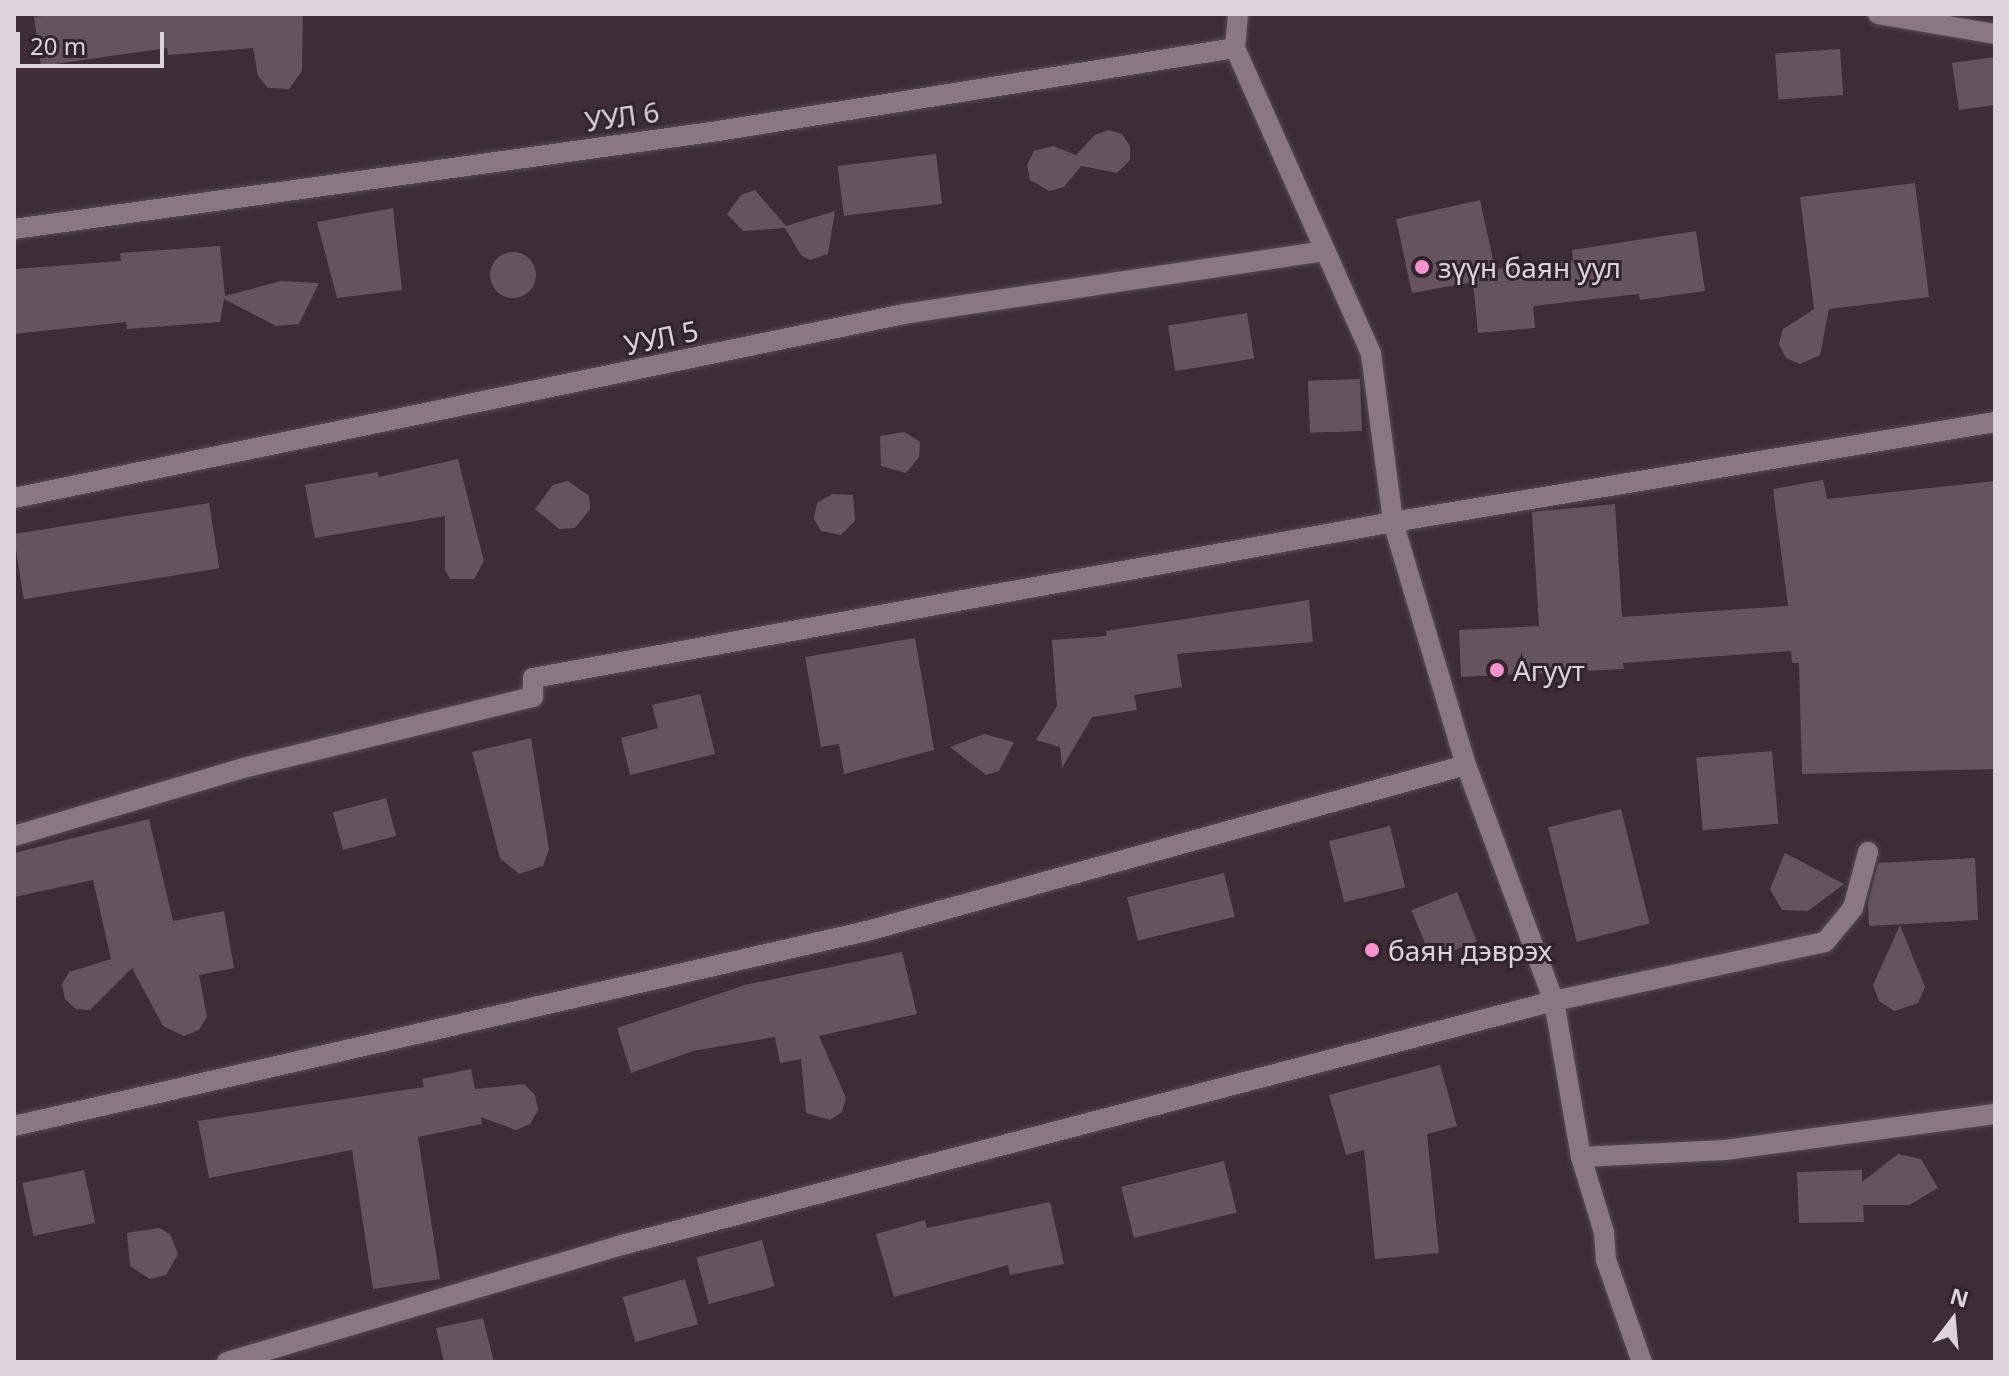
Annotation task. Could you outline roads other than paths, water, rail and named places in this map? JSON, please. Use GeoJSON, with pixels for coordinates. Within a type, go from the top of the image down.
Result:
{"type":"FeatureCollection","features":[{"type":"Feature","properties":{"kind":"street"},"geometry":{"type":"LineString","coordinates":[[1238,14],[1235,48],[1371,354],[1393,522],[1466,765],[1554,1001],[1581,1157],[1604,1232],[1606,1260],[1642,1362]]}},
{"type":"Feature","properties":{"kind":"street"},"geometry":{"type":"LineString","coordinates":[[1878,14],[1995,34]]}},
{"type":"Feature","properties":{"kind":"street","name":"УУЛ 6"},"geometry":{"type":"LineString","coordinates":[[14,229],[718,131],[1235,48]]}},
{"type":"Feature","properties":{"kind":"street","name":"УУЛ 5"},"geometry":{"type":"LineString","coordinates":[[14,498],[904,314],[1324,251]]}},
{"type":"Feature","properties":{"kind":"street"},"geometry":{"type":"LineString","coordinates":[[14,836],[243,768],[533,697],[533,678],[1393,522],[1995,422]]}},
{"type":"Feature","properties":{"kind":"street"},"geometry":{"type":"LineString","coordinates":[[14,1126],[871,930],[1466,765]]}},
{"type":"Feature","properties":{"kind":"street"},"geometry":{"type":"LineString","coordinates":[[227,1362],[618,1246],[1554,1001],[1825,942],[1853,908],[1868,852]]}},
{"type":"Feature","properties":{"kind":"street"},"geometry":{"type":"LineString","coordinates":[[1581,1157],[1725,1150],[1995,1114]]}},
{"type":"Feature","properties":{"kind":"place","name":"зүүн баян уул"},"geometry":{"type":"Point","coordinates":[1422,267]}},
{"type":"Feature","properties":{"kind":"place","name":"Агуут"},"geometry":{"type":"Point","coordinates":[1497,670]}},
{"type":"Feature","properties":{"kind":"place","name":"баян дэврэх"},"geometry":{"type":"Point","coordinates":[1372,950]}}]}
